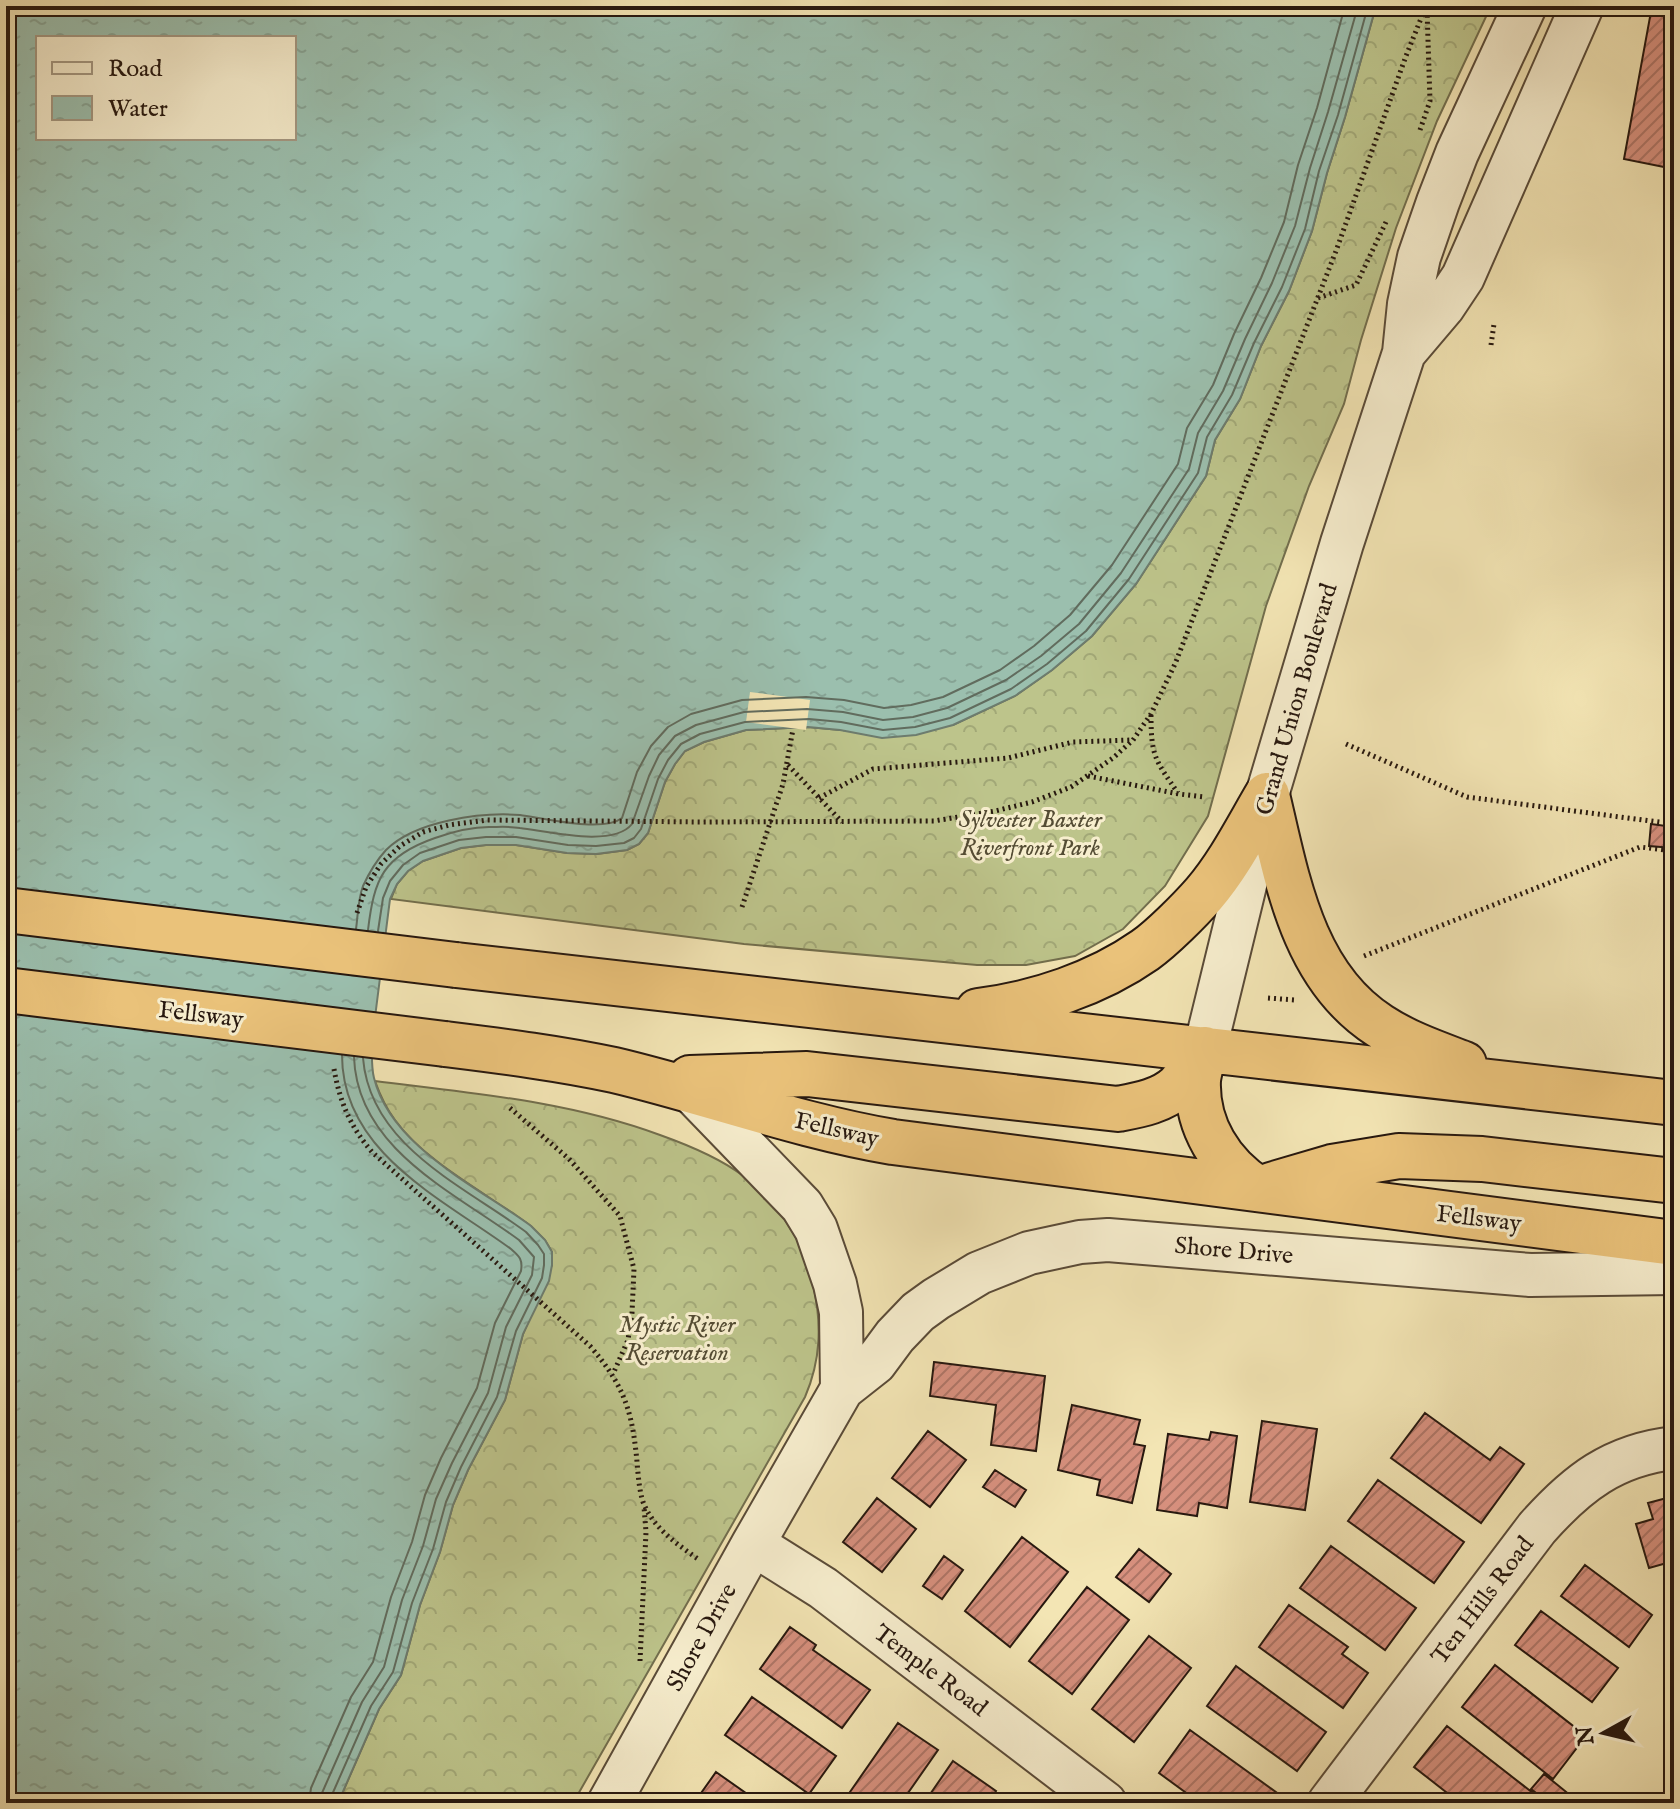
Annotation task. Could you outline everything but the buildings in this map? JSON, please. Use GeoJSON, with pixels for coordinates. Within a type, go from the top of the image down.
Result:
{"type":"FeatureCollection","features":[{"type":"Feature","properties":{"kind":"highway"},"geometry":{"type":"LineString","coordinates":[[927,1018],[998,1009],[1040,998],[1116,968],[1147,949],[1203,895],[1226,864],[1267,795]]}},
{"type":"Feature","properties":{"kind":"highway"},"geometry":{"type":"LineString","coordinates":[[1267,795],[1287,879],[1311,946],[1330,978],[1351,1003],[1408,1042],[1518,1085]]}},
{"type":"Feature","properties":{"kind":"highway"},"geometry":{"type":"LineString","coordinates":[[6,910],[456,965],[1674,1103]]}},
{"type":"Feature","properties":{"kind":"highway","name":"Fellsway"},"geometry":{"type":"LineString","coordinates":[[6,990],[549,1057],[647,1079],[828,1129],[893,1142],[1674,1243]]}},
{"type":"Feature","properties":{"kind":"highway"},"geometry":{"type":"LineString","coordinates":[[647,1079],[807,1074],[1118,1109],[1137,1106],[1165,1094],[1178,1085],[1205,1049]]}},
{"type":"Feature","properties":{"kind":"highway"},"geometry":{"type":"LineString","coordinates":[[1205,1049],[1198,1079],[1206,1127],[1226,1163],[1239,1177],[1258,1189],[1332,1167],[1399,1156],[1482,1159],[1674,1181]]}},
{"type":"Feature","properties":{"kind":"highway"},"geometry":{"type":"LineString","coordinates":[[1612,1096],[1674,1081]]}},
{"type":"Feature","properties":{"kind":"street","name":"Grand Union Boulevard"},"geometry":{"type":"LineString","coordinates":[[1205,1049],[1267,795],[1342,543],[1404,353],[1409,304],[1419,257],[1457,153],[1525,6]]}},
{"type":"Feature","properties":{"kind":"street","name":"Grand Union Boulevard"},"geometry":{"type":"LineString","coordinates":[[1404,353],[1443,307],[1463,277],[1582,6]]}},
{"type":"Feature","properties":{"kind":"street"},"geometry":{"type":"LineString","coordinates":[[691,1091],[802,1206],[816,1229],[841,1312],[842,1389]]}},
{"type":"Feature","properties":{"kind":"street","name":"Shore Drive"},"geometry":{"type":"LineString","coordinates":[[609,1803],[842,1389],[875,1363],[918,1312],[979,1273],[1029,1253],[1080,1242],[1108,1240],[1530,1275],[1674,1273]]}},
{"type":"Feature","properties":{"kind":"street","name":"Ten Hills Road"},"geometry":{"type":"LineString","coordinates":[[1329,1803],[1558,1504],[1580,1484],[1605,1468],[1633,1455],[1674,1448]]}},
{"type":"Feature","properties":{"kind":"street","name":"Temple Road"},"geometry":{"type":"LineString","coordinates":[[753,1544],[823,1588],[1105,1803]]}},
{"type":"Feature","properties":{"kind":"path"},"geometry":{"type":"LineString","coordinates":[[1416,143],[1430,101],[1426,6]]}},
{"type":"Feature","properties":{"kind":"path"},"geometry":{"type":"LineString","coordinates":[[705,822],[934,821],[995,811],[1032,802],[1071,787],[1133,740],[1151,714],[1175,664],[1426,6]]}},
{"type":"Feature","properties":{"kind":"path"},"geometry":{"type":"LineString","coordinates":[[1317,298],[1356,285],[1390,213]]}},
{"type":"Feature","properties":{"kind":"path"},"geometry":{"type":"LineString","coordinates":[[1491,345],[1494,324]]}},
{"type":"Feature","properties":{"kind":"path"},"geometry":{"type":"LineString","coordinates":[[1151,714],[1151,745],[1156,761],[1179,794]]}},
{"type":"Feature","properties":{"kind":"path"},"geometry":{"type":"LineString","coordinates":[[742,907],[771,822],[793,729]]}},
{"type":"Feature","properties":{"kind":"path"},"geometry":{"type":"LineString","coordinates":[[819,798],[873,769],[1008,758],[1073,742],[1133,740]]}},
{"type":"Feature","properties":{"kind":"path"},"geometry":{"type":"LineString","coordinates":[[1346,744],[1467,797],[1674,824]]}},
{"type":"Feature","properties":{"kind":"path"},"geometry":{"type":"LineString","coordinates":[[787,764],[843,822]]}},
{"type":"Feature","properties":{"kind":"path"},"geometry":{"type":"LineString","coordinates":[[1087,775],[1204,797]]}},
{"type":"Feature","properties":{"kind":"path"},"geometry":{"type":"LineString","coordinates":[[1351,961],[1640,847],[1674,851]]}},
{"type":"Feature","properties":{"kind":"path"},"geometry":{"type":"LineString","coordinates":[[510,1108],[569,1159],[620,1216],[634,1269],[628,1340],[613,1375]]}},
{"type":"Feature","properties":{"kind":"path"},"geometry":{"type":"LineString","coordinates":[[590,1346],[622,1391],[631,1419],[644,1502],[646,1532],[639,1674]]}},
{"type":"Feature","properties":{"kind":"path"},"geometry":{"type":"LineString","coordinates":[[644,1502],[660,1529],[702,1562]]}},
{"type":"Feature","properties":{"kind":"green space","name":"Sylvester Baxter Riverfront Park"},"geometry":{"type":"Polygon","coordinates":[[[1376,6],[1491,6],[1437,121],[1396,228],[1344,404],[1309,486],[1266,606],[1208,816],[1165,886],[1123,929],[1075,956],[1026,965],[977,965],[744,944],[391,899],[397,884],[408,871],[423,861],[461,848],[516,845],[597,854],[627,850],[639,844],[648,833],[665,782],[675,764],[685,751],[704,742],[746,730],[953,725],[1015,696],[1092,636],[1136,584],[1206,476],[1215,440],[1240,399],[1261,346],[1289,291],[1312,231],[1376,6]]]}},
{"type":"Feature","properties":{"kind":"green space","name":"Mystic River Reservation"},"geometry":{"type":"Polygon","coordinates":[[[375,1081],[555,1106],[625,1123],[692,1147],[733,1169],[767,1197],[796,1238],[809,1268],[818,1313],[818,1342],[805,1397],[573,1803],[338,1803],[379,1709],[401,1675],[453,1505],[505,1400],[523,1334],[552,1265],[552,1252],[531,1226],[440,1164],[408,1136],[389,1111],[375,1081]]]}},
{"type":"Feature","properties":{"kind":"water"},"geometry":{"type":"Polygon","coordinates":[[[6,6],[1376,6],[1312,231],[1289,291],[1261,346],[1240,399],[1215,440],[1206,476],[1136,584],[1092,636],[1015,696],[953,725],[916,735],[882,738],[808,727],[746,730],[704,742],[685,751],[675,764],[665,782],[648,833],[639,844],[627,850],[596,854],[516,845],[461,848],[423,861],[408,871],[397,884],[390,899],[372,1041],[373,1073],[383,1103],[417,1145],[531,1226],[552,1252],[552,1265],[549,1281],[523,1334],[505,1400],[453,1505],[401,1675],[379,1709],[338,1803],[6,1803],[6,6]]]}},
{"type":"Feature","properties":{"kind":"pier"},"geometry":{"type":"Polygon","coordinates":[[[750,692],[810,700],[806,730],[746,722],[750,692]]]}}]}
